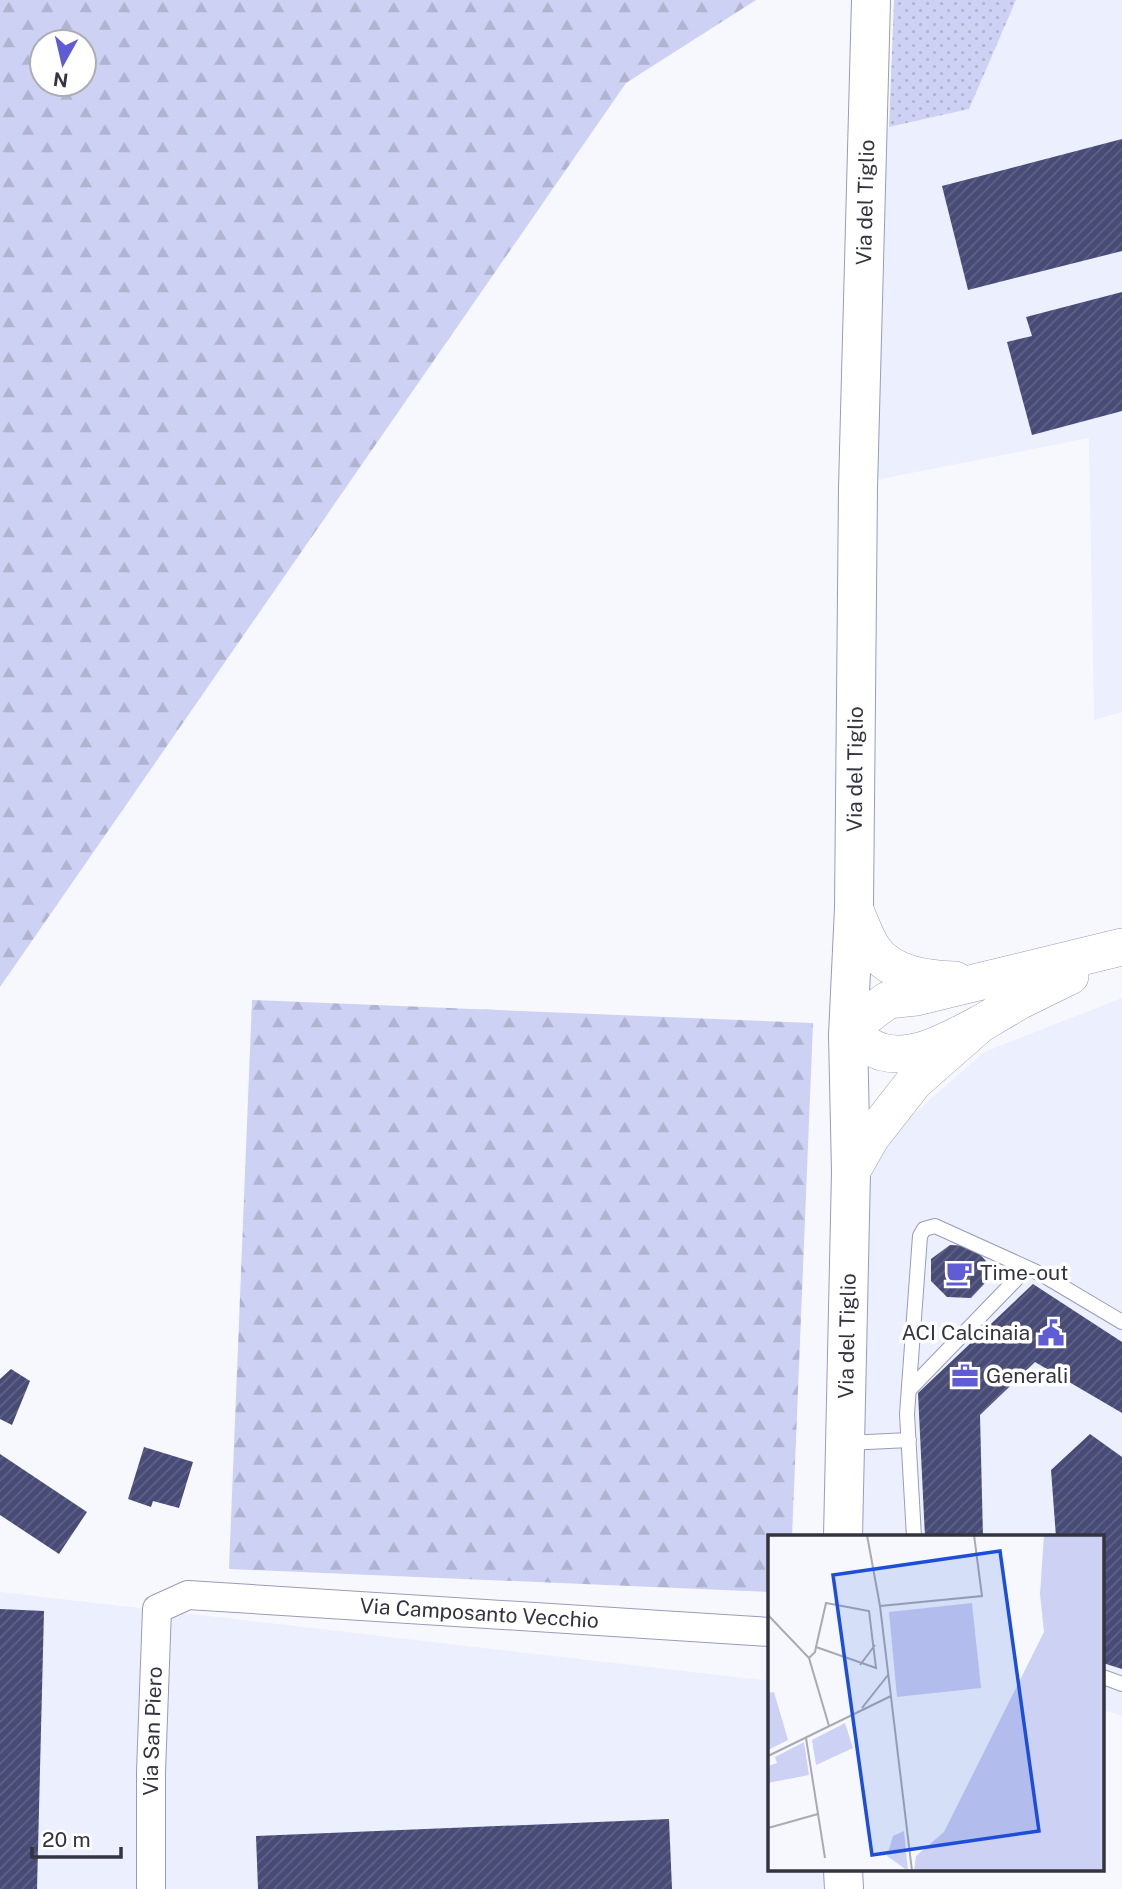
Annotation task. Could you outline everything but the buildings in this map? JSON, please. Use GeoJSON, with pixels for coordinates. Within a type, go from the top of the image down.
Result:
{"type":"FeatureCollection","features":[{"type":"Feature","properties":{"kind":"main road","name":"Via del Tiglio"},"geometry":{"type":"LineString","coordinates":[[843,1535],[850,1172],[848,1035],[854,908],[858,488],[871,0]]}},
{"type":"Feature","properties":{"kind":"main road"},"geometry":{"type":"LineString","coordinates":[[843,1871],[844,1889]]}},
{"type":"Feature","properties":{"kind":"street"},"geometry":{"type":"LineString","coordinates":[[854,908],[873,949],[886,962],[905,972],[931,979],[984,981]]}},
{"type":"Feature","properties":{"kind":"street"},"geometry":{"type":"LineString","coordinates":[[1122,948],[938,1045],[900,1054],[884,1052],[848,1035],[888,1000],[916,997],[1122,948]]}},
{"type":"Feature","properties":{"kind":"street"},"geometry":{"type":"LineString","coordinates":[[850,1172],[914,1082],[980,1024]]}},
{"type":"Feature","properties":{"kind":"street","name":"Via Camposanto Vecchio"},"geometry":{"type":"LineString","coordinates":[[188,1595],[768,1632]]}},
{"type":"Feature","properties":{"kind":"street","name":"Via San Piero"},"geometry":{"type":"LineString","coordinates":[[151,1889],[151,1772],[157,1609],[188,1595]]}},
{"type":"Feature","properties":{"kind":"lane"},"geometry":{"type":"LineString","coordinates":[[914,1535],[907,1414],[920,1236],[924,1229],[935,1226],[1043,1275],[1122,1322]]}},
{"type":"Feature","properties":{"kind":"lane"},"geometry":{"type":"LineString","coordinates":[[909,1390],[1027,1268]]}},
{"type":"Feature","properties":{"kind":"lane"},"geometry":{"type":"LineString","coordinates":[[844,1443],[909,1440]]}},
{"type":"Feature","properties":{"kind":"lane"},"geometry":{"type":"LineString","coordinates":[[1104,1677],[1122,1684]]}},
{"type":"Feature","properties":{"kind":"shaded area"},"geometry":{"type":"Polygon","coordinates":[[[1016,0],[1122,0],[1122,712],[1094,720],[1089,438],[876,480],[886,128],[969,109],[1016,0]]]}},
{"type":"Feature","properties":{"kind":"shaded area"},"geometry":{"type":"Polygon","coordinates":[[[1122,998],[1122,1716],[1104,1710],[1104,1535],[843,1535],[871,1152],[984,1052],[1122,998]]]}},
{"type":"Feature","properties":{"kind":"shaded area"},"geometry":{"type":"Polygon","coordinates":[[[0,1592],[768,1681],[768,1871],[827,1871],[828,1889],[0,1889],[0,1592]]]}},
{"type":"Feature","properties":{"kind":"green space"},"geometry":{"type":"Polygon","coordinates":[[[0,0],[756,0],[626,83],[0,987],[0,0]]]}},
{"type":"Feature","properties":{"kind":"green space"},"geometry":{"type":"Polygon","coordinates":[[[894,0],[1016,0],[969,109],[889,127],[894,0]]]}},
{"type":"Feature","properties":{"kind":"green space"},"geometry":{"type":"Polygon","coordinates":[[[252,1000],[813,1023],[792,1535],[768,1535],[768,1592],[229,1569],[252,1000]]]}},
{"type":"Feature","properties":{"kind":"place","name":"Time-out"},"geometry":{"type":"Point","coordinates":[959,1273]}},
{"type":"Feature","properties":{"kind":"place","name":"ACI Calcinaia"},"geometry":{"type":"Point","coordinates":[1051,1333]}},
{"type":"Feature","properties":{"kind":"place","name":"Generali"},"geometry":{"type":"Point","coordinates":[965,1376]}}]}
